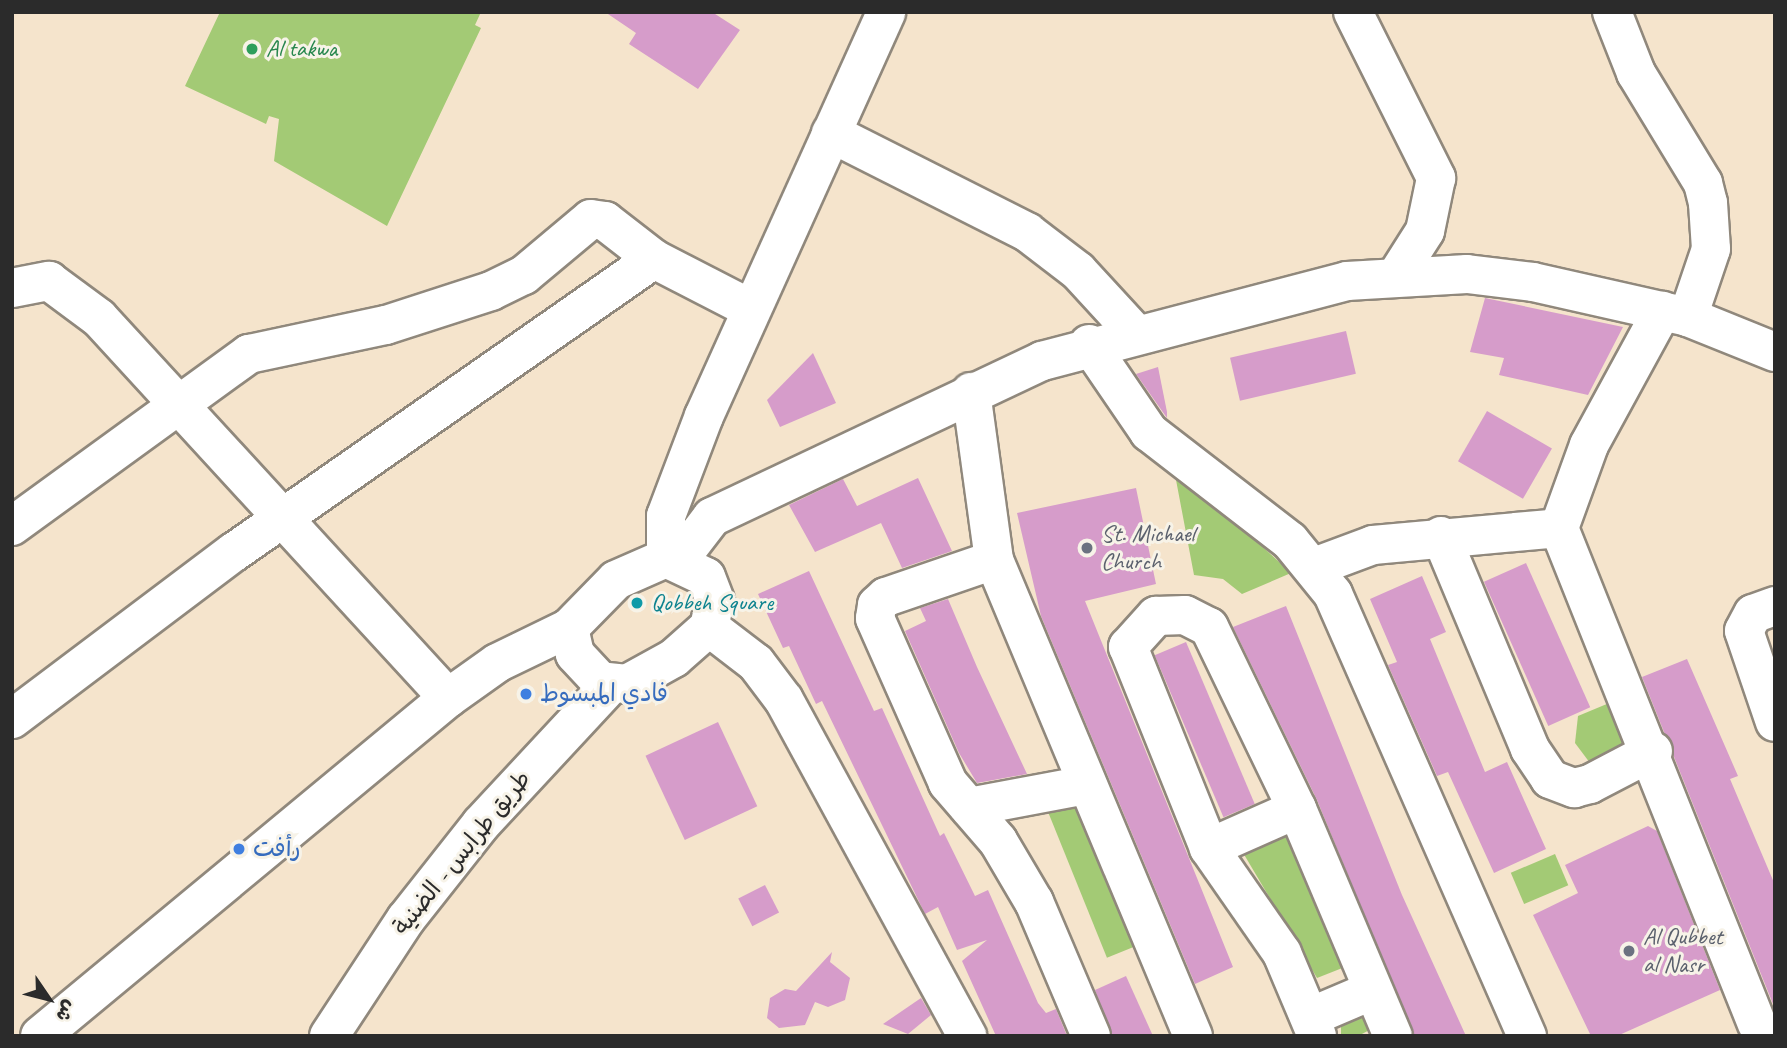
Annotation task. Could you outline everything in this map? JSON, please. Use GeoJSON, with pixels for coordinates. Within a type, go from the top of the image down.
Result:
{"type":"FeatureCollection","features":[{"type":"Feature","properties":{"kind":"street"},"geometry":{"type":"LineString","coordinates":[[672,559],[672,497],[751,309],[886,12]]}},
{"type":"Feature","properties":{"kind":"street"},"geometry":{"type":"LineString","coordinates":[[1353,12],[1436,177],[1426,231],[1397,275]]}},
{"type":"Feature","properties":{"kind":"street"},"geometry":{"type":"LineString","coordinates":[[1612,12],[1636,73],[1703,183],[1708,203],[1712,249],[1675,314],[1589,445],[1559,528],[1653,751],[1754,1026]]}},
{"type":"Feature","properties":{"kind":"street"},"geometry":{"type":"LineString","coordinates":[[831,133],[1027,232],[1078,271],[1135,333]]}},
{"type":"Feature","properties":{"kind":"street"},"geometry":{"type":"LineString","coordinates":[[12,526],[179,402],[258,351],[386,325],[491,291],[524,275],[591,219],[605,221],[654,259],[751,309]]}},
{"type":"Feature","properties":{"kind":"street"},"geometry":{"type":"LineString","coordinates":[[12,719],[285,517],[654,259]]}},
{"type":"Feature","properties":{"kind":"street"},"geometry":{"type":"LineString","coordinates":[[40,1036],[448,698],[497,663],[569,628],[616,580],[672,559],[712,517],[971,392],[1088,344],[1347,281],[1397,275],[1467,274],[1534,282],[1675,314],[1775,352]]}},
{"type":"Feature","properties":{"kind":"street"},"geometry":{"type":"LineString","coordinates":[[12,288],[58,285],[179,402],[448,698]]}},
{"type":"Feature","properties":{"kind":"street"},"geometry":{"type":"LineString","coordinates":[[1088,344],[1149,432],[1203,479],[1263,518],[1314,567],[1348,622],[1527,1036]]}},
{"type":"Feature","properties":{"kind":"street"},"geometry":{"type":"LineString","coordinates":[[971,392],[994,560],[1193,1036]]}},
{"type":"Feature","properties":{"kind":"street"},"geometry":{"type":"LineString","coordinates":[[1314,567],[1373,545],[1441,536],[1559,528]]}},
{"type":"Feature","properties":{"kind":"street"},"geometry":{"type":"LineString","coordinates":[[1441,536],[1530,749],[1550,779],[1574,788],[1590,784],[1653,751]]}},
{"type":"Feature","properties":{"kind":"street"},"geometry":{"type":"LineString","coordinates":[[569,628],[575,654],[611,684],[652,671],[709,627],[712,589],[699,569],[672,559]]}},
{"type":"Feature","properties":{"kind":"street"},"geometry":{"type":"LineString","coordinates":[[994,560],[900,591],[877,605],[876,618],[948,783],[969,807],[1034,902],[1091,1036]]}},
{"type":"Feature","properties":{"kind":"street"},"geometry":{"type":"LineString","coordinates":[[1775,606],[1753,614],[1744,631],[1775,722]]}},
{"type":"Feature","properties":{"kind":"street"},"geometry":{"type":"LineString","coordinates":[[1371,991],[1313,1027],[1282,953],[1209,848],[1128,647],[1156,617],[1185,615],[1209,627],[1297,809],[1371,991],[1393,1036]]}},
{"type":"Feature","properties":{"kind":"street"},"geometry":{"type":"LineString","coordinates":[[709,627],[756,663],[784,700],[967,1036]]}},
{"type":"Feature","properties":{"kind":"street","name":"طريق طرابس - الضنية"},"geometry":{"type":"LineString","coordinates":[[329,1036],[405,919],[481,824],[611,684]]}},
{"type":"Feature","properties":{"kind":"street"},"geometry":{"type":"LineString","coordinates":[[969,807],[1087,785]]}},
{"type":"Feature","properties":{"kind":"street"},"geometry":{"type":"LineString","coordinates":[[1209,848],[1297,809]]}},
{"type":"Feature","properties":{"kind":"green space"},"geometry":{"type":"Polygon","coordinates":[[[220,12],[481,12],[475,25],[481,28],[387,226],[274,161],[279,119],[269,116],[266,124],[185,86],[220,12]]]}},
{"type":"Feature","properties":{"kind":"green space"},"geometry":{"type":"Polygon","coordinates":[[[1173,464],[1291,573],[1242,594],[1223,579],[1194,575],[1173,464]]]}},
{"type":"Feature","properties":{"kind":"green space"},"geometry":{"type":"Polygon","coordinates":[[[1626,696],[1647,749],[1596,771],[1575,743],[1578,716],[1626,696]]]}},
{"type":"Feature","properties":{"kind":"green space"},"geometry":{"type":"Polygon","coordinates":[[[1083,797],[1142,943],[1107,958],[1048,811],[1083,797]]]}},
{"type":"Feature","properties":{"kind":"green space"},"geometry":{"type":"Polygon","coordinates":[[[1297,821],[1355,963],[1317,978],[1239,846],[1297,821]]]}},
{"type":"Feature","properties":{"kind":"green space"},"geometry":{"type":"Polygon","coordinates":[[[1555,854],[1568,885],[1524,904],[1511,873],[1555,854]]]}},
{"type":"Feature","properties":{"kind":"green space"},"geometry":{"type":"Polygon","coordinates":[[[1356,1004],[1385,1022],[1358,1036],[1341,1036],[1341,1020],[1356,1004]]]}},
{"type":"Feature","properties":{"kind":"building"},"geometry":{"type":"Polygon","coordinates":[[[605,12],[712,12],[740,30],[698,89],[629,44],[636,33],[605,12]]]}},
{"type":"Feature","properties":{"kind":"building"},"geometry":{"type":"Polygon","coordinates":[[[1485,298],[1623,327],[1588,395],[1499,375],[1504,358],[1470,352],[1485,298]]]}},
{"type":"Feature","properties":{"kind":"building"},"geometry":{"type":"Polygon","coordinates":[[[1346,331],[1356,374],[1240,401],[1230,358],[1346,331]]]}},
{"type":"Feature","properties":{"kind":"building"},"geometry":{"type":"Polygon","coordinates":[[[813,353],[836,403],[780,427],[767,400],[813,353]]]}},
{"type":"Feature","properties":{"kind":"building"},"geometry":{"type":"Polygon","coordinates":[[[1158,367],[1167,412],[1167,418],[1136,374],[1158,367]]]}},
{"type":"Feature","properties":{"kind":"building"},"geometry":{"type":"Polygon","coordinates":[[[1487,411],[1552,448],[1523,499],[1458,461],[1487,411]]]}},
{"type":"Feature","properties":{"kind":"building"},"geometry":{"type":"Polygon","coordinates":[[[918,478],[952,551],[902,568],[881,523],[815,552],[789,505],[843,479],[857,506],[918,478]]]}},
{"type":"Feature","properties":{"kind":"building"},"geometry":{"type":"Polygon","coordinates":[[[1136,488],[1156,584],[1085,601],[1233,967],[1195,984],[1041,616],[1017,513],[1136,488]]]}},
{"type":"Feature","properties":{"kind":"building"},"geometry":{"type":"Polygon","coordinates":[[[1526,563],[1590,707],[1548,726],[1484,582],[1526,563]]]}},
{"type":"Feature","properties":{"kind":"building"},"geometry":{"type":"Polygon","coordinates":[[[809,571],[874,711],[882,708],[940,836],[944,833],[975,896],[988,890],[1038,1003],[1046,1013],[1056,1009],[1067,1036],[996,1036],[962,961],[987,940],[957,950],[938,907],[925,914],[822,701],[816,704],[789,646],[783,648],[758,594],[809,571]]]}},
{"type":"Feature","properties":{"kind":"building"},"geometry":{"type":"Polygon","coordinates":[[[1422,576],[1446,632],[1430,639],[1485,772],[1507,762],[1546,849],[1494,873],[1448,772],[1437,776],[1388,665],[1397,662],[1370,599],[1422,576]]]}},
{"type":"Feature","properties":{"kind":"building"},"geometry":{"type":"Polygon","coordinates":[[[948,599],[1027,774],[977,783],[959,753],[905,631],[926,621],[920,608],[948,599]]]}},
{"type":"Feature","properties":{"kind":"building"},"geometry":{"type":"Polygon","coordinates":[[[1286,606],[1402,895],[1466,1036],[1414,1036],[1317,800],[1233,627],[1286,606]]]}},
{"type":"Feature","properties":{"kind":"building"},"geometry":{"type":"Polygon","coordinates":[[[1186,642],[1255,804],[1223,817],[1155,655],[1186,642]]]}},
{"type":"Feature","properties":{"kind":"building"},"geometry":{"type":"Polygon","coordinates":[[[1687,659],[1738,776],[1730,779],[1775,885],[1775,1009],[1642,677],[1687,659]]]}},
{"type":"Feature","properties":{"kind":"building"},"geometry":{"type":"Polygon","coordinates":[[[718,722],[757,806],[685,840],[645,756],[718,722]]]}},
{"type":"Feature","properties":{"kind":"building","name":"Al Qubbet al Nasr"},"geometry":{"type":"Polygon","coordinates":[[[1648,826],[1657,831],[1720,990],[1617,1036],[1591,1036],[1533,915],[1578,893],[1565,865],[1648,826]]]}},
{"type":"Feature","properties":{"kind":"building"},"geometry":{"type":"Polygon","coordinates":[[[765,885],[779,913],[752,926],[738,899],[765,885]]]}},
{"type":"Feature","properties":{"kind":"building"},"geometry":{"type":"Polygon","coordinates":[[[832,952],[830,962],[850,978],[845,1000],[828,1007],[815,1002],[805,1025],[779,1028],[767,1018],[770,998],[785,989],[796,991],[832,952]]]}},
{"type":"Feature","properties":{"kind":"building"},"geometry":{"type":"Polygon","coordinates":[[[1126,976],[1153,1036],[1112,1036],[1095,990],[1126,976]]]}},
{"type":"Feature","properties":{"kind":"building"},"geometry":{"type":"Polygon","coordinates":[[[921,998],[931,1015],[908,1034],[883,1024],[921,998]]]}},
{"type":"Feature","properties":{"kind":"place","name":"Al takwa"},"geometry":{"type":"Point","coordinates":[252,49]}},
{"type":"Feature","properties":{"kind":"place","name":"St. Michael Church"},"geometry":{"type":"Point","coordinates":[1087,548]}},
{"type":"Feature","properties":{"kind":"place","name":"Qobbeh Square"},"geometry":{"type":"Point","coordinates":[637,603]}},
{"type":"Feature","properties":{"kind":"place","name":"فادي المبسوط"},"geometry":{"type":"Point","coordinates":[526,694]}},
{"type":"Feature","properties":{"kind":"place","name":"رأفت"},"geometry":{"type":"Point","coordinates":[239,849]}},
{"type":"Feature","properties":{"kind":"place","name":"Al Qubbet al Nasr"},"geometry":{"type":"Point","coordinates":[1629,951]}}]}
